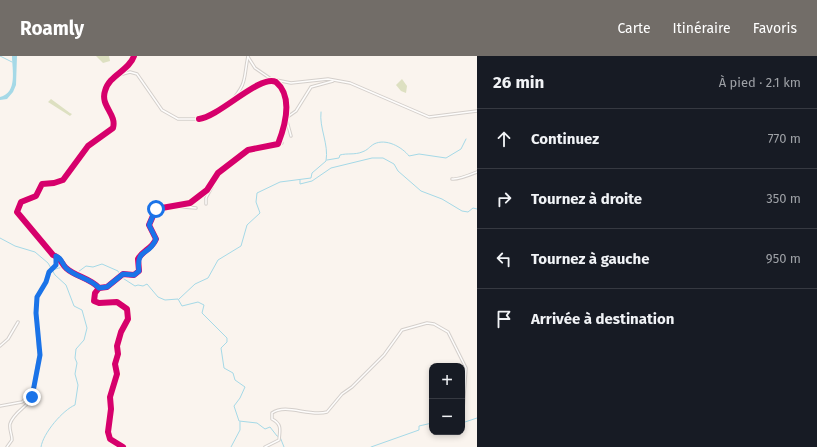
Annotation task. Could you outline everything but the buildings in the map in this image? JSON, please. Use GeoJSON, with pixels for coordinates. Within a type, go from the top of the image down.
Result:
{"type":"FeatureCollection","features":[{"type":"Feature","properties":{"kind":"street"},"geometry":{"type":"LineString","coordinates":[[99,288],[95,284],[65,267],[60,259],[19,215],[18,208],[24,200],[36,196],[42,184],[54,183],[63,180],[88,146],[113,128],[114,118],[104,101],[107,85],[131,64],[134,56]]}},
{"type":"Feature","properties":{"kind":"street"},"geometry":{"type":"LineString","coordinates":[[228,105],[245,82],[248,57]]}},
{"type":"Feature","properties":{"kind":"street"},"geometry":{"type":"LineString","coordinates":[[248,57],[250,62],[258,71],[280,85],[285,97],[286,119],[291,136]]}},
{"type":"Feature","properties":{"kind":"street"},"geometry":{"type":"LineString","coordinates":[[117,76],[130,72],[137,74],[162,110],[181,120],[202,120],[213,116],[245,92],[273,80],[297,83],[320,79],[335,80],[357,86],[429,117],[477,111]]}},
{"type":"Feature","properties":{"kind":"street"},"geometry":{"type":"LineString","coordinates":[[278,144],[286,119],[296,111],[311,87],[335,80]]}},
{"type":"Feature","properties":{"kind":"street"},"geometry":{"type":"LineString","coordinates":[[206,204],[206,198],[216,176],[248,150],[282,143]]}},
{"type":"Feature","properties":{"kind":"street"},"geometry":{"type":"LineString","coordinates":[[452,179],[457,180],[477,172]]}},
{"type":"Feature","properties":{"kind":"street"},"geometry":{"type":"LineString","coordinates":[[123,447],[109,436],[109,401],[116,374],[115,364],[118,354],[117,346],[121,332],[125,326],[128,312],[124,305],[117,302],[99,303],[94,300],[95,293],[99,288],[107,287],[121,276],[134,275],[139,271],[138,259],[143,252],[152,248],[156,239],[149,225],[151,217],[156,209],[190,203],[212,185]]}},
{"type":"Feature","properties":{"kind":"street"},"geometry":{"type":"LineString","coordinates":[[169,206],[196,208]]}},
{"type":"Feature","properties":{"kind":"street"},"geometry":{"type":"LineString","coordinates":[[7,447],[12,440],[10,428],[11,420],[32,397],[40,355],[36,305],[38,294],[56,262],[56,256]]}},
{"type":"Feature","properties":{"kind":"street"},"geometry":{"type":"LineString","coordinates":[[0,346],[8,339],[18,322]]}},
{"type":"Feature","properties":{"kind":"street"},"geometry":{"type":"LineString","coordinates":[[265,447],[278,441],[280,431],[278,423],[271,418],[272,413],[278,410],[286,409],[306,413],[327,412],[342,394],[384,355],[402,330],[423,323],[434,324],[445,329],[454,343],[467,372],[465,399]]}},
{"type":"Feature","properties":{"kind":"street"},"geometry":{"type":"LineString","coordinates":[[0,406],[22,402],[33,392],[34,385]]}},
{"type":"Feature","properties":{"kind":"green space"},"geometry":{"type":"Polygon","coordinates":[[[96,56],[109,56],[110,61],[103,63],[96,56]]]}},
{"type":"Feature","properties":{"kind":"green space"},"geometry":{"type":"Polygon","coordinates":[[[402,79],[407,86],[406,93],[401,91],[396,85],[402,79]]]}},
{"type":"Feature","properties":{"kind":"green space"},"geometry":{"type":"Polygon","coordinates":[[[51,99],[72,114],[70,116],[48,102],[51,99]]]}},
{"type":"Feature","properties":{"kind":"water"},"geometry":{"type":"Polygon","coordinates":[[[12,56],[17,56],[16,85],[13,92],[7,99],[0,100],[0,97],[6,95],[12,86],[12,56]]]}},
{"type":"Feature","properties":{"kind":"waterway"},"geometry":{"type":"LineString","coordinates":[[0,56],[12,62]]}},
{"type":"Feature","properties":{"kind":"waterway"},"geometry":{"type":"LineString","coordinates":[[179,299],[195,284],[208,278],[218,260],[241,246],[247,225],[260,213],[256,202],[257,193],[280,182],[311,178],[312,173],[326,161],[327,155],[321,124],[321,112]]}},
{"type":"Feature","properties":{"kind":"waterway"},"geometry":{"type":"LineString","coordinates":[[327,160],[339,158],[340,155],[359,153],[379,142],[393,144],[402,149],[409,156],[419,154],[446,158],[461,149],[466,139]]}},
{"type":"Feature","properties":{"kind":"waterway"},"geometry":{"type":"LineString","coordinates":[[300,180],[300,184],[312,181],[331,168],[372,158],[383,158],[394,164],[398,171],[421,191],[442,199],[462,211],[468,212],[473,208],[477,209]]}},
{"type":"Feature","properties":{"kind":"waterway"},"geometry":{"type":"LineString","coordinates":[[0,238],[15,246],[35,252],[48,263],[55,275],[66,285],[74,306],[82,310],[87,328],[84,340],[76,349],[75,358],[77,363],[75,374],[78,385],[75,405],[59,417],[49,429],[45,435],[41,447]]}},
{"type":"Feature","properties":{"kind":"waterway"},"geometry":{"type":"LineString","coordinates":[[53,270],[65,267],[78,272],[86,266],[93,267],[102,264],[118,271],[121,277],[135,286],[143,286],[147,284],[158,297],[165,300],[178,299],[182,306],[198,302],[204,305],[202,313],[227,338],[227,342],[221,348],[224,368],[233,373],[235,380],[245,387],[234,406],[239,421],[257,423],[265,429],[270,427],[277,436],[280,437],[284,447]]}},
{"type":"Feature","properties":{"kind":"waterway"},"geometry":{"type":"LineString","coordinates":[[465,422],[477,418]]}},
{"type":"Feature","properties":{"kind":"waterway"},"geometry":{"type":"LineString","coordinates":[[231,447],[240,430],[240,422]]}},
{"type":"Feature","properties":{"kind":"waterway"},"geometry":{"type":"LineString","coordinates":[[371,447],[419,430],[419,426],[429,424]]}},
{"type":"Feature","properties":{"kind":"cycle path"},"geometry":{"type":"LineString","coordinates":[[123,447],[110,439],[108,432],[111,409],[110,397],[117,374],[115,364],[118,354],[117,346],[121,332],[128,319],[127,309],[117,302],[99,303],[94,301],[95,293],[99,288],[66,268],[59,259],[53,255],[17,212],[21,202],[36,196],[42,184],[54,183],[63,180],[88,146],[113,128],[113,118],[106,106],[104,96],[105,91],[111,81],[128,66],[134,56]]}},
{"type":"Feature","properties":{"kind":"cycle path"},"geometry":{"type":"LineString","coordinates":[[99,288],[107,287],[123,274],[134,275],[139,271],[138,259],[156,239],[149,225],[156,209],[190,203],[207,190],[218,173],[248,150],[278,144],[285,120],[285,95],[282,88],[276,82],[269,81],[260,84],[207,117],[199,119]]}},
{"type":"Feature","properties":{"kind":"route"},"geometry":{"type":"LineString","coordinates":[[32,397],[35,390],[34,382],[40,355],[36,313],[37,297],[46,282],[49,272],[56,265],[56,256],[66,268],[95,284],[99,288],[107,287],[117,277],[123,274],[134,275],[139,271],[138,259],[143,252],[152,248],[157,237],[152,232],[149,225],[151,217],[156,209]]}}]}
